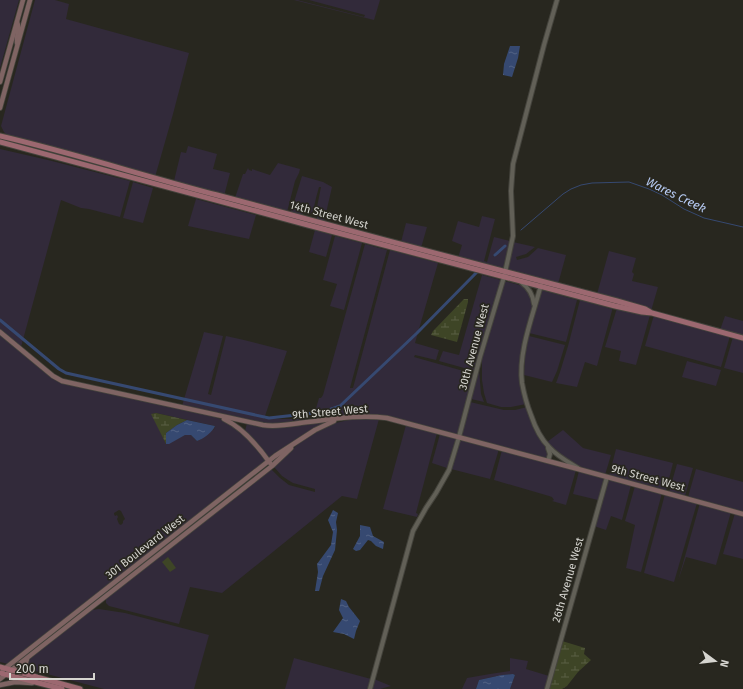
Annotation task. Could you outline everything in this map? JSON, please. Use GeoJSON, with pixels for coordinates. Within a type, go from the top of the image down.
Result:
{"type":"FeatureCollection","features":[{"type":"Feature","properties":{"kind":"main road"},"geometry":{"type":"LineString","coordinates":[[0,82],[23,0]]}},
{"type":"Feature","properties":{"kind":"main road"},"geometry":{"type":"LineString","coordinates":[[23,27],[22,20],[27,0]]}},
{"type":"Feature","properties":{"kind":"main road"},"geometry":{"type":"LineString","coordinates":[[0,108],[30,0]]}},
{"type":"Feature","properties":{"kind":"main road"},"geometry":{"type":"LineString","coordinates":[[16,22],[19,27],[16,37],[17,46]]}},
{"type":"Feature","properties":{"kind":"main road","name":"14th Street West"},"geometry":{"type":"LineString","coordinates":[[0,136],[541,284],[640,307],[652,313],[743,338]]}},
{"type":"Feature","properties":{"kind":"main road","name":"14th Street West"},"geometry":{"type":"LineString","coordinates":[[0,142],[302,224],[504,274],[519,281],[541,284]]}},
{"type":"Feature","properties":{"kind":"main road"},"geometry":{"type":"LineString","coordinates":[[49,155],[54,152],[79,157]]}},
{"type":"Feature","properties":{"kind":"main road","name":"9th Street West"},"geometry":{"type":"LineString","coordinates":[[0,332],[53,376],[62,381],[271,426],[359,416],[380,417],[550,461],[743,514]]}},
{"type":"Feature","properties":{"kind":"main road"},"geometry":{"type":"LineString","coordinates":[[216,415],[231,422],[243,431],[272,466]]}},
{"type":"Feature","properties":{"kind":"main road","name":"301 Boulevard West"},"geometry":{"type":"LineString","coordinates":[[6,670],[268,461],[322,426],[348,418]]}},
{"type":"Feature","properties":{"kind":"main road","name":"301 Boulevard West"},"geometry":{"type":"LineString","coordinates":[[6,670],[27,658],[272,466],[298,442]]}},
{"type":"Feature","properties":{"kind":"main road"},"geometry":{"type":"LineString","coordinates":[[27,658],[25,665],[27,670],[42,681]]}},
{"type":"Feature","properties":{"kind":"main road"},"geometry":{"type":"LineString","coordinates":[[0,672],[6,670],[62,689]]}},
{"type":"Feature","properties":{"kind":"main road"},"geometry":{"type":"LineString","coordinates":[[0,679],[6,670]]}},
{"type":"Feature","properties":{"kind":"main road"},"geometry":{"type":"LineString","coordinates":[[0,685],[15,682],[42,681],[80,689]]}},
{"type":"Feature","properties":{"kind":"street","name":"30th Avenue West"},"geometry":{"type":"LineString","coordinates":[[370,689],[413,531],[446,475],[459,437],[504,274],[513,236],[511,191],[512,164],[557,0]]}},
{"type":"Feature","properties":{"kind":"street"},"geometry":{"type":"LineString","coordinates":[[519,281],[531,292],[535,307]]}},
{"type":"Feature","properties":{"kind":"street"},"geometry":{"type":"LineString","coordinates":[[541,284],[523,354],[522,383],[536,427],[550,454],[550,461]]}},
{"type":"Feature","properties":{"kind":"street"},"geometry":{"type":"LineString","coordinates":[[547,446],[580,470]]}},
{"type":"Feature","properties":{"kind":"street"},"geometry":{"type":"LineString","coordinates":[[550,461],[554,451]]}},
{"type":"Feature","properties":{"kind":"street","name":"26th Avenue West"},"geometry":{"type":"LineString","coordinates":[[547,689],[607,477]]}},
{"type":"Feature","properties":{"kind":"shaded area"},"geometry":{"type":"Polygon","coordinates":[[[0,0],[19,0],[0,68],[0,0]]]}},
{"type":"Feature","properties":{"kind":"shaded area"},"geometry":{"type":"Polygon","coordinates":[[[35,0],[55,0],[69,4],[66,19],[189,53],[155,177],[8,136],[4,132],[1,126],[35,0]]]}},
{"type":"Feature","properties":{"kind":"shaded area"},"geometry":{"type":"Polygon","coordinates":[[[294,0],[364,17],[365,15],[309,0],[380,0],[374,20],[294,0]]]}},
{"type":"Feature","properties":{"kind":"shaded area"},"geometry":{"type":"Polygon","coordinates":[[[188,146],[217,154],[213,169],[230,173],[224,196],[174,181],[181,152],[186,153],[188,146]]]}},
{"type":"Feature","properties":{"kind":"shaded area"},"geometry":{"type":"Polygon","coordinates":[[[0,149],[130,181],[120,217],[81,208],[61,200],[21,347],[0,330],[0,149]]]}},
{"type":"Feature","properties":{"kind":"shaded area"},"geometry":{"type":"Polygon","coordinates":[[[278,163],[300,169],[295,181],[287,212],[235,198],[243,174],[245,174],[248,168],[252,171],[252,169],[270,175],[278,163]]]}},
{"type":"Feature","properties":{"kind":"shaded area"},"geometry":{"type":"Polygon","coordinates":[[[302,176],[323,182],[332,187],[324,222],[316,220],[319,212],[317,207],[321,187],[319,187],[314,207],[316,212],[315,214],[304,212],[301,216],[290,213],[302,176]]]}},
{"type":"Feature","properties":{"kind":"shaded area"},"geometry":{"type":"Polygon","coordinates":[[[133,182],[153,188],[143,223],[123,218],[133,182]]]}},
{"type":"Feature","properties":{"kind":"shaded area"},"geometry":{"type":"Polygon","coordinates":[[[196,199],[256,215],[249,239],[188,226],[196,199]]]}},
{"type":"Feature","properties":{"kind":"shaded area"},"geometry":{"type":"Polygon","coordinates":[[[482,216],[495,219],[484,261],[487,262],[494,237],[510,241],[504,270],[458,258],[462,245],[452,241],[458,221],[479,227],[482,216]]]}},
{"type":"Feature","properties":{"kind":"shaded area"},"geometry":{"type":"Polygon","coordinates":[[[406,223],[427,227],[421,248],[401,242],[406,223]]]}},
{"type":"Feature","properties":{"kind":"shaded area"},"geometry":{"type":"Polygon","coordinates":[[[315,230],[332,235],[326,257],[309,252],[315,230]]]}},
{"type":"Feature","properties":{"kind":"shaded area"},"geometry":{"type":"Polygon","coordinates":[[[335,236],[362,243],[344,310],[330,306],[337,284],[323,280],[335,236]]]}},
{"type":"Feature","properties":{"kind":"shaded area"},"geometry":{"type":"Polygon","coordinates":[[[513,242],[535,247],[526,254],[516,257],[517,260],[528,257],[538,248],[566,255],[558,284],[507,270],[513,242]]]}},
{"type":"Feature","properties":{"kind":"shaded area"},"geometry":{"type":"Polygon","coordinates":[[[365,244],[387,250],[350,388],[353,388],[390,250],[438,263],[415,343],[439,350],[436,360],[415,355],[414,357],[474,374],[458,436],[387,417],[271,425],[182,406],[204,332],[223,336],[208,394],[211,395],[226,336],[244,340],[287,351],[264,419],[313,419],[319,398],[323,395],[365,244]]]}},
{"type":"Feature","properties":{"kind":"shaded area"},"geometry":{"type":"Polygon","coordinates":[[[609,251],[636,258],[632,272],[634,274],[632,281],[658,287],[651,311],[597,294],[609,251]]]}},
{"type":"Feature","properties":{"kind":"shaded area"},"geometry":{"type":"Polygon","coordinates":[[[482,275],[501,280],[475,371],[439,361],[443,351],[459,355],[482,275]]]}},
{"type":"Feature","properties":{"kind":"shaded area"},"geometry":{"type":"Polygon","coordinates":[[[504,281],[523,286],[527,289],[532,300],[533,307],[521,361],[526,404],[511,407],[501,407],[487,403],[482,380],[482,357],[504,281]]]}},
{"type":"Feature","properties":{"kind":"shaded area"},"geometry":{"type":"Polygon","coordinates":[[[541,290],[577,300],[566,342],[529,333],[541,290]]]}},
{"type":"Feature","properties":{"kind":"shaded area"},"geometry":{"type":"Polygon","coordinates":[[[580,300],[612,309],[613,307],[597,366],[585,362],[577,387],[556,383],[568,346],[580,300]]]}},
{"type":"Feature","properties":{"kind":"shaded area"},"geometry":{"type":"Polygon","coordinates":[[[617,308],[650,315],[636,365],[619,361],[621,351],[605,347],[617,308]]]}},
{"type":"Feature","properties":{"kind":"shaded area"},"geometry":{"type":"Polygon","coordinates":[[[654,315],[730,336],[721,367],[645,346],[654,315]]]}},
{"type":"Feature","properties":{"kind":"shaded area"},"geometry":{"type":"Polygon","coordinates":[[[725,316],[743,321],[743,336],[720,330],[725,316]]]}},
{"type":"Feature","properties":{"kind":"shaded area"},"geometry":{"type":"Polygon","coordinates":[[[0,333],[52,377],[215,417],[226,421],[247,437],[266,461],[8,664],[0,662],[0,333]],[[156,413],[152,414],[166,444],[185,435],[191,435],[197,441],[214,429],[215,426],[156,413]],[[119,510],[114,514],[115,516],[117,515],[119,524],[121,525],[125,519],[119,510]]]}},
{"type":"Feature","properties":{"kind":"shaded area"},"geometry":{"type":"Polygon","coordinates":[[[529,336],[565,345],[552,382],[524,375],[525,354],[529,336]]]}},
{"type":"Feature","properties":{"kind":"shaded area"},"geometry":{"type":"Polygon","coordinates":[[[733,337],[743,339],[743,373],[724,368],[733,337]]]}},
{"type":"Feature","properties":{"kind":"shaded area"},"geometry":{"type":"Polygon","coordinates":[[[687,361],[721,370],[716,386],[682,377],[687,361]]]}},
{"type":"Feature","properties":{"kind":"shaded area"},"geometry":{"type":"Polygon","coordinates":[[[479,369],[481,394],[484,402],[471,399],[479,369]]]}},
{"type":"Feature","properties":{"kind":"shaded area"},"geometry":{"type":"Polygon","coordinates":[[[470,402],[504,410],[515,410],[527,407],[547,450],[547,459],[461,436],[470,402]]]}},
{"type":"Feature","properties":{"kind":"shaded area"},"geometry":{"type":"Polygon","coordinates":[[[353,419],[379,419],[357,499],[342,496],[222,593],[190,587],[179,624],[109,606],[106,603],[106,599],[154,559],[271,469],[289,485],[315,492],[315,489],[293,483],[288,480],[274,467],[299,443],[316,431],[331,424],[353,419]]]}},
{"type":"Feature","properties":{"kind":"shaded area"},"geometry":{"type":"Polygon","coordinates":[[[330,421],[269,459],[245,431],[247,423],[263,427],[330,421]]]}},
{"type":"Feature","properties":{"kind":"shaded area"},"geometry":{"type":"Polygon","coordinates":[[[406,425],[437,433],[416,513],[418,514],[417,517],[383,509],[406,425]]]}},
{"type":"Feature","properties":{"kind":"shaded area"},"geometry":{"type":"Polygon","coordinates":[[[563,430],[583,448],[611,455],[605,475],[585,469],[555,451],[547,442],[563,430]]]}},
{"type":"Feature","properties":{"kind":"shaded area"},"geometry":{"type":"Polygon","coordinates":[[[440,434],[457,438],[447,468],[432,463],[440,434]]]}},
{"type":"Feature","properties":{"kind":"shaded area"},"geometry":{"type":"Polygon","coordinates":[[[460,439],[499,449],[490,479],[451,469],[460,439]]]}},
{"type":"Feature","properties":{"kind":"shaded area"},"geometry":{"type":"Polygon","coordinates":[[[616,449],[673,463],[666,491],[609,476],[616,449]]]}},
{"type":"Feature","properties":{"kind":"shaded area"},"geometry":{"type":"Polygon","coordinates":[[[502,450],[576,470],[566,505],[552,501],[554,500],[552,497],[494,480],[502,450]]]}},
{"type":"Feature","properties":{"kind":"shaded area"},"geometry":{"type":"Polygon","coordinates":[[[677,464],[693,468],[685,496],[669,492],[677,464]]]}},
{"type":"Feature","properties":{"kind":"shaded area"},"geometry":{"type":"Polygon","coordinates":[[[696,469],[743,482],[743,512],[688,497],[696,469]]]}},
{"type":"Feature","properties":{"kind":"shaded area"},"geometry":{"type":"Polygon","coordinates":[[[579,471],[605,478],[598,500],[573,494],[579,471]]]}},
{"type":"Feature","properties":{"kind":"shaded area"},"geometry":{"type":"Polygon","coordinates":[[[608,478],[631,485],[622,520],[611,516],[606,530],[594,526],[608,478]]]}},
{"type":"Feature","properties":{"kind":"shaded area"},"geometry":{"type":"Polygon","coordinates":[[[635,486],[662,493],[641,572],[626,568],[635,525],[625,521],[635,486]]]}},
{"type":"Feature","properties":{"kind":"shaded area"},"geometry":{"type":"Polygon","coordinates":[[[665,494],[697,503],[674,582],[644,573],[665,494]]]}},
{"type":"Feature","properties":{"kind":"shaded area"},"geometry":{"type":"Polygon","coordinates":[[[700,503],[731,512],[716,565],[686,557],[678,581],[700,503]]]}},
{"type":"Feature","properties":{"kind":"shaded area"},"geometry":{"type":"Polygon","coordinates":[[[735,513],[743,515],[743,559],[723,554],[735,513]]]}},
{"type":"Feature","properties":{"kind":"shaded area"},"geometry":{"type":"Polygon","coordinates":[[[99,609],[125,613],[209,635],[194,689],[104,689],[28,669],[27,663],[29,658],[92,610],[99,609]]]}},
{"type":"Feature","properties":{"kind":"shaded area"},"geometry":{"type":"Polygon","coordinates":[[[294,658],[371,679],[368,689],[285,689],[294,658]]]}},
{"type":"Feature","properties":{"kind":"shaded area"},"geometry":{"type":"Polygon","coordinates":[[[510,658],[528,661],[526,669],[549,676],[545,689],[510,689],[515,675],[513,674],[479,680],[476,689],[462,689],[467,678],[510,671],[510,658]]]}},
{"type":"Feature","properties":{"kind":"shaded area"},"geometry":{"type":"Polygon","coordinates":[[[374,679],[391,686],[380,689],[371,689],[374,679]]]}},
{"type":"Feature","properties":{"kind":"green space"},"geometry":{"type":"Polygon","coordinates":[[[464,299],[468,299],[468,302],[457,342],[431,335],[433,331],[464,299]]]}},
{"type":"Feature","properties":{"kind":"green space"},"geometry":{"type":"Polygon","coordinates":[[[156,413],[187,420],[166,433],[166,444],[151,414],[156,413]]]}},
{"type":"Feature","properties":{"kind":"green space"},"geometry":{"type":"Polygon","coordinates":[[[168,557],[176,568],[170,572],[162,562],[168,557]]]}},
{"type":"Feature","properties":{"kind":"green space"},"geometry":{"type":"Polygon","coordinates":[[[562,641],[585,648],[584,654],[591,660],[578,672],[567,686],[562,689],[549,689],[562,641]]]}},
{"type":"Feature","properties":{"kind":"water"},"geometry":{"type":"Polygon","coordinates":[[[510,46],[520,46],[512,77],[503,75],[504,64],[510,46]]]}},
{"type":"Feature","properties":{"kind":"water"},"geometry":{"type":"Polygon","coordinates":[[[187,420],[215,426],[208,435],[197,441],[191,435],[185,435],[169,444],[166,444],[166,433],[187,420]]]}},
{"type":"Feature","properties":{"kind":"water"},"geometry":{"type":"Polygon","coordinates":[[[333,510],[338,513],[336,522],[337,530],[335,550],[323,576],[319,591],[315,591],[318,572],[317,564],[331,545],[333,532],[328,520],[333,510]]]}},
{"type":"Feature","properties":{"kind":"water"},"geometry":{"type":"Polygon","coordinates":[[[360,525],[370,527],[373,536],[384,542],[383,549],[368,540],[360,550],[356,551],[353,549],[360,536],[360,525]]]}},
{"type":"Feature","properties":{"kind":"water"},"geometry":{"type":"Polygon","coordinates":[[[341,599],[346,601],[360,621],[354,639],[344,634],[333,632],[343,618],[339,610],[341,599]]]}},
{"type":"Feature","properties":{"kind":"water"},"geometry":{"type":"Polygon","coordinates":[[[513,674],[515,675],[510,689],[476,689],[479,680],[513,674]]]}},
{"type":"Feature","properties":{"kind":"waterway","name":"Wares Creek"},"geometry":{"type":"LineString","coordinates":[[521,230],[563,194],[571,189],[592,183],[629,182],[662,195],[684,209],[704,218],[743,227]]}},
{"type":"Feature","properties":{"kind":"waterway"},"geometry":{"type":"LineString","coordinates":[[495,255],[505,246]]}},
{"type":"Feature","properties":{"kind":"waterway"},"geometry":{"type":"LineString","coordinates":[[0,320],[59,369],[66,373],[269,418],[323,412],[340,406],[417,333],[477,272]]}}]}
